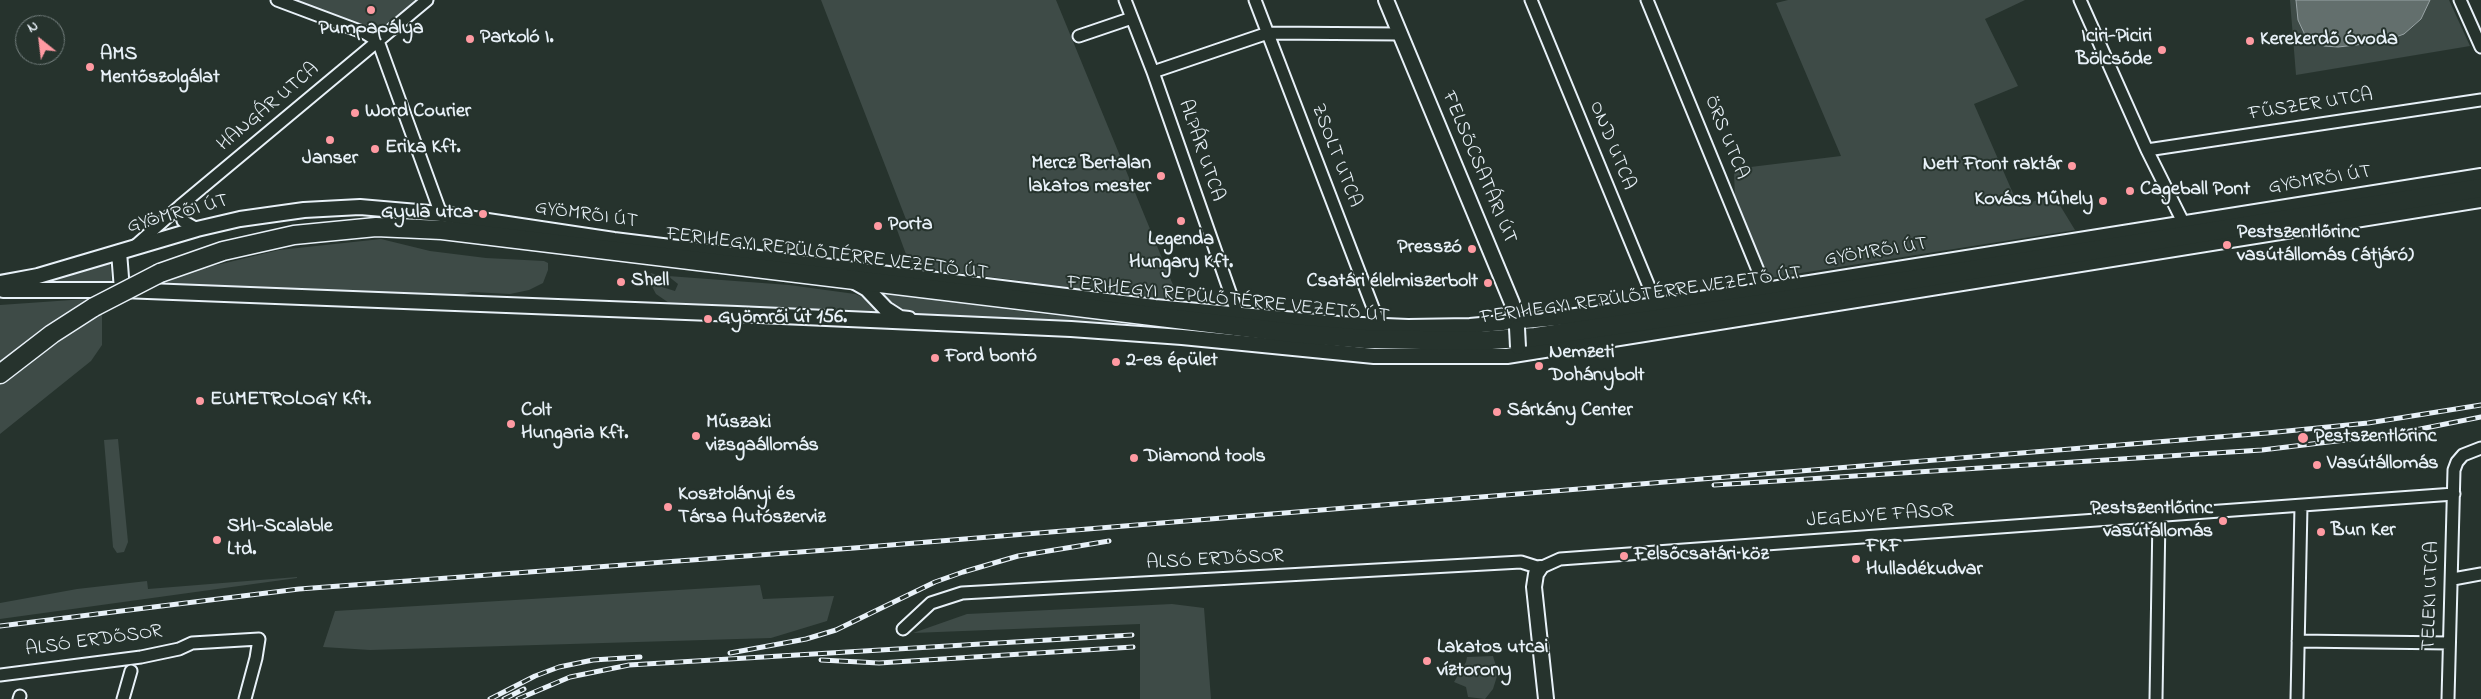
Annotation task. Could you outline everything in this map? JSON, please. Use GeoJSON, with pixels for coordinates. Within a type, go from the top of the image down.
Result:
{"type":"FeatureCollection","features":[{"type":"Feature","properties":{"kind":"main road","name":"FERIHEGYI REPÜLŐTÉRRE VEZETŐ ÚT"},"geometry":{"type":"LineString","coordinates":[[0,374],[52,334],[94,307],[160,273],[205,257],[252,244],[340,229],[442,230],[1292,333],[1364,339],[1477,341],[1535,337],[1767,303],[2481,188]]}},
{"type":"Feature","properties":{"kind":"street"},"geometry":{"type":"LineString","coordinates":[[277,0],[365,33],[378,41],[441,214]]}},
{"type":"Feature","properties":{"kind":"street","name":"HANGÁR UTCA"},"geometry":{"type":"LineString","coordinates":[[134,248],[180,206],[427,0]]}},
{"type":"Feature","properties":{"kind":"street","name":"ALPÁR UTCA"},"geometry":{"type":"LineString","coordinates":[[1125,0],[1153,72],[1238,315]]}},
{"type":"Feature","properties":{"kind":"street","name":"ZSOLT UTCA"},"geometry":{"type":"LineString","coordinates":[[1255,0],[1380,326]]}},
{"type":"Feature","properties":{"kind":"street","name":"FELSŐCSATÁRI ÚT"},"geometry":{"type":"LineString","coordinates":[[1386,0],[1512,303],[1519,351]]}},
{"type":"Feature","properties":{"kind":"street","name":"OND UTCA"},"geometry":{"type":"LineString","coordinates":[[1531,0],[1657,306]]}},
{"type":"Feature","properties":{"kind":"street","name":"ÖRS UTCA"},"geometry":{"type":"LineString","coordinates":[[1647,0],[1766,290]]}},
{"type":"Feature","properties":{"kind":"street"},"geometry":{"type":"LineString","coordinates":[[2080,0],[2147,150],[2184,224]]}},
{"type":"Feature","properties":{"kind":"street"},"geometry":{"type":"LineString","coordinates":[[2460,0],[2481,47]]}},
{"type":"Feature","properties":{"kind":"street"},"geometry":{"type":"LineString","coordinates":[[1079,36],[1132,18]]}},
{"type":"Feature","properties":{"kind":"street"},"geometry":{"type":"LineString","coordinates":[[1153,72],[1268,33],[1400,34]]}},
{"type":"Feature","properties":{"kind":"street","name":"FŰSZER UTCA"},"geometry":{"type":"LineString","coordinates":[[2147,150],[2481,100]]}},
{"type":"Feature","properties":{"kind":"street","name":"GYÖMRŐI ÚT"},"geometry":{"type":"LineString","coordinates":[[0,283],[38,276],[197,229],[250,217],[304,210],[360,207],[441,214],[614,240],[1155,307],[1380,326],[1447,327],[1516,324],[1657,306],[2481,176]]}},
{"type":"Feature","properties":{"kind":"street"},"geometry":{"type":"LineString","coordinates":[[0,290],[122,290],[934,323],[1182,337],[1374,356],[1444,357],[1519,351],[2481,200]]}},
{"type":"Feature","properties":{"kind":"street"},"geometry":{"type":"LineString","coordinates":[[180,206],[183,221],[197,229]]}},
{"type":"Feature","properties":{"kind":"street"},"geometry":{"type":"LineString","coordinates":[[119,252],[122,290]]}},
{"type":"Feature","properties":{"kind":"street"},"geometry":{"type":"LineString","coordinates":[[848,278],[867,289],[886,309],[900,318],[934,323]]}},
{"type":"Feature","properties":{"kind":"street","name":"TELEKI UTCA"},"geometry":{"type":"LineString","coordinates":[[2448,699],[2454,494],[2457,462],[2466,453],[2481,448]]}},
{"type":"Feature","properties":{"kind":"street","name":"JEGENYE FASOR"},"geometry":{"type":"LineString","coordinates":[[1540,568],[1560,559],[2454,494]]}},
{"type":"Feature","properties":{"kind":"street"},"geometry":{"type":"LineString","coordinates":[[2297,699],[2301,506]]}},
{"type":"Feature","properties":{"kind":"street"},"geometry":{"type":"LineString","coordinates":[[2156,699],[2159,516]]}},
{"type":"Feature","properties":{"kind":"street","name":"ALSÓ ERDŐSOR"},"geometry":{"type":"LineString","coordinates":[[903,629],[931,603],[962,593],[1521,562],[1540,568]]}},
{"type":"Feature","properties":{"kind":"street"},"geometry":{"type":"LineString","coordinates":[[1540,568],[1536,574],[1534,587],[1546,699]]}},
{"type":"Feature","properties":{"kind":"street"},"geometry":{"type":"LineString","coordinates":[[2453,579],[2481,574]]}},
{"type":"Feature","properties":{"kind":"street","name":"ALSÓ ERDŐSOR"},"geometry":{"type":"LineString","coordinates":[[0,675],[141,657],[179,649],[192,643],[259,638],[256,658],[245,699]]}},
{"type":"Feature","properties":{"kind":"street"},"geometry":{"type":"LineString","coordinates":[[2298,641],[2449,644]]}},
{"type":"Feature","properties":{"kind":"street"},"geometry":{"type":"LineString","coordinates":[[124,699],[131,671]]}},
{"type":"Feature","properties":{"kind":"shaded area"},"geometry":{"type":"Polygon","coordinates":[[[292,0],[418,0],[378,33],[292,0]]]}},
{"type":"Feature","properties":{"kind":"shaded area"},"geometry":{"type":"Polygon","coordinates":[[[821,0],[1056,0],[1180,302],[923,268],[912,263],[907,257],[896,227],[907,222],[821,0]]]}},
{"type":"Feature","properties":{"kind":"shaded area"},"geometry":{"type":"Polygon","coordinates":[[[1788,0],[2025,0],[1985,19],[2018,86],[1974,104],[2019,207],[2053,194],[2075,230],[1769,278],[1735,202],[1734,169],[1841,156],[1776,3],[1788,0]]]}},
{"type":"Feature","properties":{"kind":"shaded area"},"geometry":{"type":"Polygon","coordinates":[[[2290,0],[2449,0],[2470,46],[2296,75],[2290,0]]]}},
{"type":"Feature","properties":{"kind":"shaded area"},"geometry":{"type":"Polygon","coordinates":[[[2296,0],[2430,0],[2421,19],[2404,34],[2382,42],[2338,47],[2324,46],[2305,35],[2298,20],[2296,0]]]}},
{"type":"Feature","properties":{"kind":"shaded area"},"geometry":{"type":"Polygon","coordinates":[[[381,239],[430,251],[486,258],[544,261],[548,263],[548,270],[543,283],[529,290],[510,294],[472,292],[453,297],[158,287],[188,272],[279,250],[381,239]]]}},
{"type":"Feature","properties":{"kind":"shaded area"},"geometry":{"type":"Polygon","coordinates":[[[107,261],[110,262],[112,284],[45,283],[42,281],[95,268],[107,261]]]}},
{"type":"Feature","properties":{"kind":"shaded area"},"geometry":{"type":"Polygon","coordinates":[[[651,273],[657,275],[662,287],[675,291],[678,284],[668,276],[789,285],[855,294],[867,299],[883,317],[672,305],[656,294],[648,279],[651,273]]]}},
{"type":"Feature","properties":{"kind":"shaded area"},"geometry":{"type":"Polygon","coordinates":[[[879,294],[894,294],[1042,314],[1153,324],[1154,327],[928,318],[913,316],[879,294]]]}},
{"type":"Feature","properties":{"kind":"shaded area"},"geometry":{"type":"Polygon","coordinates":[[[100,298],[102,345],[91,361],[0,434],[0,305],[100,298]]]}},
{"type":"Feature","properties":{"kind":"shaded area"},"geometry":{"type":"Polygon","coordinates":[[[118,439],[128,542],[124,552],[117,553],[113,547],[104,440],[118,439]]]}},
{"type":"Feature","properties":{"kind":"shaded area"},"geometry":{"type":"Polygon","coordinates":[[[297,577],[0,619],[0,603],[77,589],[147,581],[148,589],[297,577]]]}},
{"type":"Feature","properties":{"kind":"shaded area"},"geometry":{"type":"Polygon","coordinates":[[[760,585],[763,599],[834,596],[827,621],[771,638],[370,650],[323,647],[335,611],[760,585]]]}},
{"type":"Feature","properties":{"kind":"shaded area"},"geometry":{"type":"Polygon","coordinates":[[[1172,604],[1204,608],[1211,699],[1140,699],[1140,624],[913,633],[967,614],[1172,604]]]}},
{"type":"Feature","properties":{"kind":"shaded area"},"geometry":{"type":"Polygon","coordinates":[[[1493,656],[1498,673],[1493,689],[1485,699],[1468,697],[1466,687],[1454,682],[1467,657],[1493,656]]]}},
{"type":"Feature","properties":{"kind":"railway"},"geometry":{"type":"LineString","coordinates":[[0,626],[299,589],[854,548],[2267,433],[2368,423],[2481,405]]}},
{"type":"Feature","properties":{"kind":"railway"},"geometry":{"type":"LineString","coordinates":[[1714,485],[2262,450],[2395,434],[2481,417]]}},
{"type":"Feature","properties":{"kind":"railway"},"geometry":{"type":"LineString","coordinates":[[730,653],[806,639],[836,630],[935,582],[963,572],[1018,556],[1109,541]]}},
{"type":"Feature","properties":{"kind":"railway"},"geometry":{"type":"LineString","coordinates":[[518,699],[570,677],[629,665],[1132,635]]}},
{"type":"Feature","properties":{"kind":"railway"},"geometry":{"type":"LineString","coordinates":[[821,660],[879,663],[1133,647]]}},
{"type":"Feature","properties":{"kind":"railway"},"geometry":{"type":"LineString","coordinates":[[490,699],[535,676],[559,667],[593,660],[640,657]]}},
{"type":"Feature","properties":{"kind":"railway"},"geometry":{"type":"LineString","coordinates":[[504,699],[524,689]]}},
{"type":"Feature","properties":{"kind":"place","name":"Pumpapálya"},"geometry":{"type":"Point","coordinates":[371,10]}},
{"type":"Feature","properties":{"kind":"place","name":"Parkoló I."},"geometry":{"type":"Point","coordinates":[470,39]}},
{"type":"Feature","properties":{"kind":"place","name":"Kerekerdő Óvoda"},"geometry":{"type":"Point","coordinates":[2250,41]}},
{"type":"Feature","properties":{"kind":"place","name":"Iciri-Piciri Bölcsőde"},"geometry":{"type":"Point","coordinates":[2162,50]}},
{"type":"Feature","properties":{"kind":"place","name":"AMS Mentőszolgálat"},"geometry":{"type":"Point","coordinates":[90,67]}},
{"type":"Feature","properties":{"kind":"place","name":"Word Courier"},"geometry":{"type":"Point","coordinates":[355,113]}},
{"type":"Feature","properties":{"kind":"place","name":"Janser"},"geometry":{"type":"Point","coordinates":[330,140]}},
{"type":"Feature","properties":{"kind":"place","name":"Erika Kft."},"geometry":{"type":"Point","coordinates":[375,149]}},
{"type":"Feature","properties":{"kind":"place","name":"Nett Front raktár"},"geometry":{"type":"Point","coordinates":[2072,166]}},
{"type":"Feature","properties":{"kind":"place","name":"Mercz Bertalan lakatos mester"},"geometry":{"type":"Point","coordinates":[1161,176]}},
{"type":"Feature","properties":{"kind":"place","name":"Cageball Pont"},"geometry":{"type":"Point","coordinates":[2130,191]}},
{"type":"Feature","properties":{"kind":"place","name":"Kovács Műhely"},"geometry":{"type":"Point","coordinates":[2103,201]}},
{"type":"Feature","properties":{"kind":"place","name":"Gyula utca"},"geometry":{"type":"Point","coordinates":[483,214]}},
{"type":"Feature","properties":{"kind":"place","name":"Legenda Hungary Kft."},"geometry":{"type":"Point","coordinates":[1181,221]}},
{"type":"Feature","properties":{"kind":"place","name":"Porta"},"geometry":{"type":"Point","coordinates":[878,226]}},
{"type":"Feature","properties":{"kind":"place","name":"Pestszentlőrinc vasútállomás (átjáró)"},"geometry":{"type":"Point","coordinates":[2227,245]}},
{"type":"Feature","properties":{"kind":"place","name":"Presszó"},"geometry":{"type":"Point","coordinates":[1472,249]}},
{"type":"Feature","properties":{"kind":"place","name":"Shell"},"geometry":{"type":"Point","coordinates":[621,282]}},
{"type":"Feature","properties":{"kind":"place","name":"Csatári élelmiszerbolt"},"geometry":{"type":"Point","coordinates":[1488,283]}},
{"type":"Feature","properties":{"kind":"place","name":"Gyömrői út 156."},"geometry":{"type":"Point","coordinates":[708,319]}},
{"type":"Feature","properties":{"kind":"place","name":"Ford bontó"},"geometry":{"type":"Point","coordinates":[935,358]}},
{"type":"Feature","properties":{"kind":"place","name":"2-es épület"},"geometry":{"type":"Point","coordinates":[1116,362]}},
{"type":"Feature","properties":{"kind":"place","name":"Nemzeti Dohánybolt"},"geometry":{"type":"Point","coordinates":[1539,366]}},
{"type":"Feature","properties":{"kind":"place","name":"EUMETROLOGY Kft."},"geometry":{"type":"Point","coordinates":[200,401]}},
{"type":"Feature","properties":{"kind":"place","name":"Sárkány Center"},"geometry":{"type":"Point","coordinates":[1497,412]}},
{"type":"Feature","properties":{"kind":"place","name":"Colt Hungaria Kft."},"geometry":{"type":"Point","coordinates":[511,424]}},
{"type":"Feature","properties":{"kind":"place","name":"Műszaki vizsgaállomás"},"geometry":{"type":"Point","coordinates":[696,436]}},
{"type":"Feature","properties":{"kind":"place","name":"Pestszentlőrinc"},"geometry":{"type":"Point","coordinates":[2303,438]}},
{"type":"Feature","properties":{"kind":"place","name":"Diamond tools"},"geometry":{"type":"Point","coordinates":[1134,458]}},
{"type":"Feature","properties":{"kind":"place","name":"Vasútállomás"},"geometry":{"type":"Point","coordinates":[2317,465]}},
{"type":"Feature","properties":{"kind":"place","name":"Kosztolányi és Társa Autószerviz"},"geometry":{"type":"Point","coordinates":[668,507]}},
{"type":"Feature","properties":{"kind":"place","name":"Pestszentlőrinc vasútállomás"},"geometry":{"type":"Point","coordinates":[2223,521]}},
{"type":"Feature","properties":{"kind":"place","name":"Bun Ker"},"geometry":{"type":"Point","coordinates":[2321,532]}},
{"type":"Feature","properties":{"kind":"place","name":"SHI-Scalable Ltd."},"geometry":{"type":"Point","coordinates":[217,540]}},
{"type":"Feature","properties":{"kind":"place","name":"Felsőcsatári köz"},"geometry":{"type":"Point","coordinates":[1624,556]}},
{"type":"Feature","properties":{"kind":"place","name":"FKF Hulladékudvar"},"geometry":{"type":"Point","coordinates":[1856,559]}},
{"type":"Feature","properties":{"kind":"place","name":"Lakatos utcai víztorony"},"geometry":{"type":"Point","coordinates":[1427,661]}}]}
